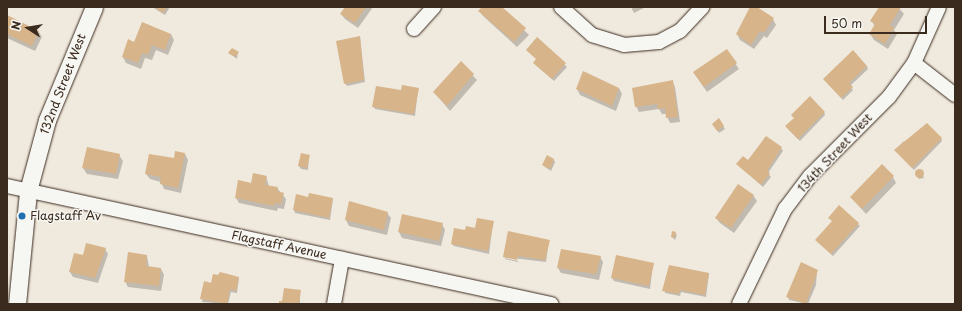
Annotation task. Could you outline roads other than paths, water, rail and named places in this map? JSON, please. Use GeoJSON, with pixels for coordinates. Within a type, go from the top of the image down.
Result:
{"type":"FeatureCollection","features":[{"type":"Feature","properties":{"kind":"street"},"geometry":{"type":"LineString","coordinates":[[414,29],[434,7]]}},
{"type":"Feature","properties":{"kind":"street"},"geometry":{"type":"LineString","coordinates":[[561,7],[592,35],[624,45],[659,42],[680,31],[702,7]]}},
{"type":"Feature","properties":{"kind":"street","name":"134th Street West"},"geometry":{"type":"LineString","coordinates":[[739,304],[785,209],[810,176],[889,97],[914,63],[939,7]]}},
{"type":"Feature","properties":{"kind":"street","name":"132nd Street West"},"geometry":{"type":"LineString","coordinates":[[17,304],[28,191],[47,120],[89,8]]}},
{"type":"Feature","properties":{"kind":"street"},"geometry":{"type":"LineString","coordinates":[[914,63],[955,95]]}},
{"type":"Feature","properties":{"kind":"street","name":"Flagstaff Avenue"},"geometry":{"type":"LineString","coordinates":[[7,186],[551,304]]}},
{"type":"Feature","properties":{"kind":"street"},"geometry":{"type":"LineString","coordinates":[[334,304],[342,259]]}},
{"type":"Feature","properties":{"kind":"place","name":"Flagstaff Av"},"geometry":{"type":"Point","coordinates":[22,216]}}]}
